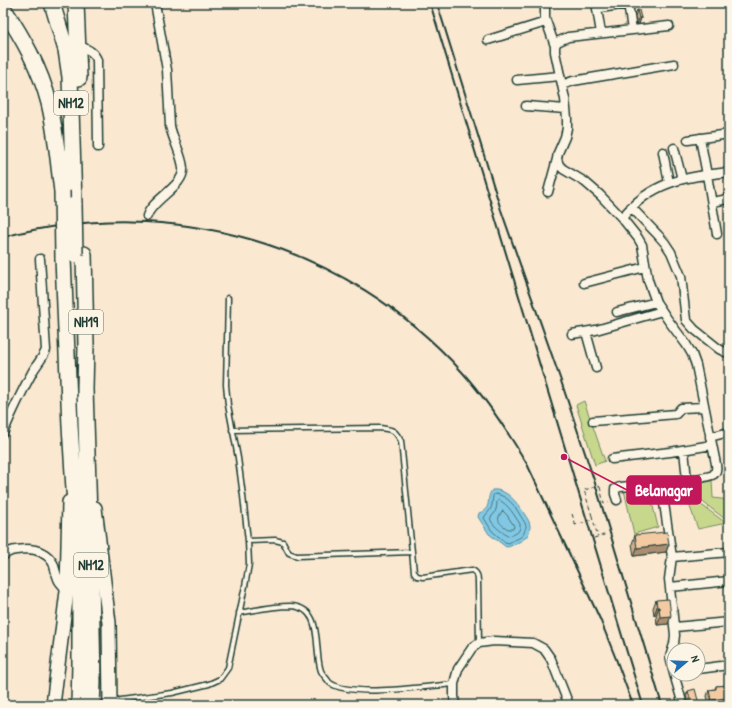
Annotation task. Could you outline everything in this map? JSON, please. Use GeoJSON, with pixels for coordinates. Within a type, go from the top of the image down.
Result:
{"type":"FeatureCollection","features":[{"type":"Feature","properties":{"kind":"highway"},"geometry":{"type":"LineString","coordinates":[[42,3],[57,50],[64,93],[62,191]]}},
{"type":"Feature","properties":{"kind":"highway","name":"NH12"},"geometry":{"type":"LineString","coordinates":[[52,3],[66,50],[70,77],[78,205]]}},
{"type":"Feature","properties":{"kind":"highway","name":"NH19"},"geometry":{"type":"LineString","coordinates":[[76,3],[78,45],[78,205],[74,256],[86,345],[85,389]]}},
{"type":"Feature","properties":{"kind":"highway","name":"NH12"},"geometry":{"type":"LineString","coordinates":[[3,8],[20,32],[31,53],[46,91],[74,256],[70,426],[80,583],[79,705]]}},
{"type":"Feature","properties":{"kind":"highway","name":"NH12"},"geometry":{"type":"LineString","coordinates":[[85,389],[92,580],[92,705]]}},
{"type":"Feature","properties":{"kind":"main road"},"geometry":{"type":"LineString","coordinates":[[86,425],[109,623],[110,703]]}},
{"type":"Feature","properties":{"kind":"main road"},"geometry":{"type":"LineString","coordinates":[[53,705],[67,591],[70,426]]}},
{"type":"Feature","properties":{"kind":"street"},"geometry":{"type":"LineString","coordinates":[[147,216],[148,212],[153,206],[179,180],[183,169],[182,161],[170,126],[167,70],[155,3]]}},
{"type":"Feature","properties":{"kind":"street"},"geometry":{"type":"LineString","coordinates":[[545,3],[544,12],[546,22],[558,42]]}},
{"type":"Feature","properties":{"kind":"street"},"geometry":{"type":"LineString","coordinates":[[601,33],[598,9],[603,5],[628,3],[632,30]]}},
{"type":"Feature","properties":{"kind":"street"},"geometry":{"type":"LineString","coordinates":[[488,40],[546,22]]}},
{"type":"Feature","properties":{"kind":"street"},"geometry":{"type":"LineString","coordinates":[[548,192],[558,153],[567,128],[565,81],[555,52],[558,42],[568,36],[668,26]]}},
{"type":"Feature","properties":{"kind":"street"},"geometry":{"type":"LineString","coordinates":[[78,45],[92,52],[96,56],[97,60],[98,147]]}},
{"type":"Feature","properties":{"kind":"street"},"geometry":{"type":"LineString","coordinates":[[517,80],[565,81],[674,64]]}},
{"type":"Feature","properties":{"kind":"street"},"geometry":{"type":"LineString","coordinates":[[526,106],[566,109]]}},
{"type":"Feature","properties":{"kind":"street"},"geometry":{"type":"LineString","coordinates":[[688,140],[729,134]]}},
{"type":"Feature","properties":{"kind":"street"},"geometry":{"type":"LineString","coordinates":[[700,138],[708,175],[717,234]]}},
{"type":"Feature","properties":{"kind":"street"},"geometry":{"type":"LineString","coordinates":[[674,148],[682,179]]}},
{"type":"Feature","properties":{"kind":"street"},"geometry":{"type":"LineString","coordinates":[[662,152],[669,183]]}},
{"type":"Feature","properties":{"kind":"street"},"geometry":{"type":"LineString","coordinates":[[557,159],[559,165],[563,169],[586,182],[665,243],[671,252],[681,276],[686,320],[694,330],[725,352],[729,352]]}},
{"type":"Feature","properties":{"kind":"street"},"geometry":{"type":"LineString","coordinates":[[626,213],[640,199],[669,183],[682,179],[729,172]]}},
{"type":"Feature","properties":{"kind":"street"},"geometry":{"type":"LineString","coordinates":[[712,202],[729,197]]}},
{"type":"Feature","properties":{"kind":"street"},"geometry":{"type":"LineString","coordinates":[[617,500],[615,489],[620,487],[710,476],[714,474],[716,469],[696,365],[686,344],[656,302],[648,280],[642,245],[626,213]]}},
{"type":"Feature","properties":{"kind":"street"},"geometry":{"type":"LineString","coordinates":[[3,433],[16,403],[46,350],[40,259]]}},
{"type":"Feature","properties":{"kind":"street"},"geometry":{"type":"LineString","coordinates":[[584,283],[645,267]]}},
{"type":"Feature","properties":{"kind":"street"},"geometry":{"type":"LineString","coordinates":[[617,312],[656,302]]}},
{"type":"Feature","properties":{"kind":"street"},"geometry":{"type":"LineString","coordinates":[[572,334],[608,327],[662,311]]}},
{"type":"Feature","properties":{"kind":"street"},"geometry":{"type":"LineString","coordinates":[[586,332],[596,368]]}},
{"type":"Feature","properties":{"kind":"street"},"geometry":{"type":"LineString","coordinates":[[593,421],[676,414],[681,408],[704,407]]}},
{"type":"Feature","properties":{"kind":"street"},"geometry":{"type":"LineString","coordinates":[[612,459],[684,450],[711,441],[729,432]]}},
{"type":"Feature","properties":{"kind":"street"},"geometry":{"type":"LineString","coordinates":[[684,450],[687,480]]}},
{"type":"Feature","properties":{"kind":"street"},"geometry":{"type":"LineString","coordinates":[[661,483],[672,557],[669,573],[675,635],[674,642]]}},
{"type":"Feature","properties":{"kind":"street"},"geometry":{"type":"LineString","coordinates":[[3,556],[13,550],[31,549],[41,551],[48,556],[53,563],[59,580],[67,591]]}},
{"type":"Feature","properties":{"kind":"street"},"geometry":{"type":"LineString","coordinates":[[672,557],[729,552]]}},
{"type":"Feature","properties":{"kind":"street"},"geometry":{"type":"LineString","coordinates":[[670,586],[729,581]]}},
{"type":"Feature","properties":{"kind":"street"},"geometry":{"type":"LineString","coordinates":[[674,627],[729,622]]}},
{"type":"Feature","properties":{"kind":"street"},"geometry":{"type":"LineString","coordinates":[[455,705],[454,684],[458,670],[462,663],[472,648],[479,643],[494,641],[533,643],[544,649],[550,659],[569,705]]}},
{"type":"Feature","properties":{"kind":"street"},"geometry":{"type":"LineString","coordinates":[[706,668],[729,665]]}},
{"type":"Feature","properties":{"kind":"street"},"geometry":{"type":"LineString","coordinates":[[677,682],[683,705]]}},
{"type":"Feature","properties":{"kind":"lane"},"geometry":{"type":"LineString","coordinates":[[110,703],[180,692],[209,684],[220,679],[228,668],[249,564],[248,541],[238,458],[232,430],[226,385],[228,298]]}},
{"type":"Feature","properties":{"kind":"lane"},"geometry":{"type":"LineString","coordinates":[[232,430],[380,428],[392,430],[397,434],[401,441],[414,572],[417,576],[423,577],[472,570],[476,572],[478,576],[479,643]]}},
{"type":"Feature","properties":{"kind":"lane"},"geometry":{"type":"LineString","coordinates":[[248,541],[275,540],[283,542],[289,553],[297,556],[412,552]]}},
{"type":"Feature","properties":{"kind":"lane"},"geometry":{"type":"LineString","coordinates":[[239,613],[292,606],[304,610],[311,617],[316,629],[318,659],[321,672],[330,683],[343,689],[368,690],[454,684]]}},
{"type":"Feature","properties":{"kind":"path"},"geometry":{"type":"LineString","coordinates":[[598,537],[584,490],[599,486],[604,501]]}},
{"type":"Feature","properties":{"kind":"path"},"geometry":{"type":"LineString","coordinates":[[572,514],[575,525],[593,520]]}},
{"type":"Feature","properties":{"kind":"path"},"geometry":{"type":"LineString","coordinates":[[594,538],[608,534]]}},
{"type":"Feature","properties":{"kind":"green space"},"geometry":{"type":"Polygon","coordinates":[[[584,401],[605,461],[595,465],[576,405],[584,401]]]}},
{"type":"Feature","properties":{"kind":"green space"},"geometry":{"type":"Polygon","coordinates":[[[712,480],[713,498],[729,500],[729,522],[679,484],[712,480]]]}},
{"type":"Feature","properties":{"kind":"green space"},"geometry":{"type":"Polygon","coordinates":[[[624,490],[649,490],[658,527],[634,534],[624,490]]]}},
{"type":"Feature","properties":{"kind":"green space"},"geometry":{"type":"Polygon","coordinates":[[[685,493],[726,523],[698,529],[685,493]]]}},
{"type":"Feature","properties":{"kind":"water"},"geometry":{"type":"Polygon","coordinates":[[[492,490],[497,490],[507,494],[512,498],[530,523],[530,530],[526,538],[509,547],[506,547],[489,534],[478,517],[479,513],[486,509],[492,490]]]}},
{"type":"Feature","properties":{"kind":"building"},"geometry":{"type":"Polygon","coordinates":[[[637,10],[639,10],[641,18],[639,18],[637,10]]]}},
{"type":"Feature","properties":{"kind":"building"},"geometry":{"type":"Polygon","coordinates":[[[667,532],[669,544],[637,548],[635,535],[667,532]]]}},
{"type":"Feature","properties":{"kind":"building"},"geometry":{"type":"Polygon","coordinates":[[[669,599],[671,616],[660,617],[659,607],[657,607],[656,600],[669,599]]]}},
{"type":"Feature","properties":{"kind":"building"},"geometry":{"type":"Polygon","coordinates":[[[729,685],[729,695],[726,695],[726,698],[711,700],[709,690],[716,689],[716,686],[729,685]]]}},
{"type":"Feature","properties":{"kind":"building"},"geometry":{"type":"Polygon","coordinates":[[[695,689],[699,704],[688,705],[690,698],[688,691],[695,689]]]}},
{"type":"Feature","properties":{"kind":"railway"},"geometry":{"type":"LineString","coordinates":[[430,3],[643,705]]}},
{"type":"Feature","properties":{"kind":"railway"},"geometry":{"type":"LineString","coordinates":[[437,3],[501,210],[594,480],[662,705]]}},
{"type":"Feature","properties":{"kind":"railway"},"geometry":{"type":"LineString","coordinates":[[3,237],[66,225],[129,221],[192,226],[252,240],[310,261],[365,291],[417,328],[463,373],[481,395],[527,464],[600,619],[633,705]]}},
{"type":"Feature","properties":{"kind":"place","name":"Belanagar"},"geometry":{"type":"Point","coordinates":[564,457]}}]}
